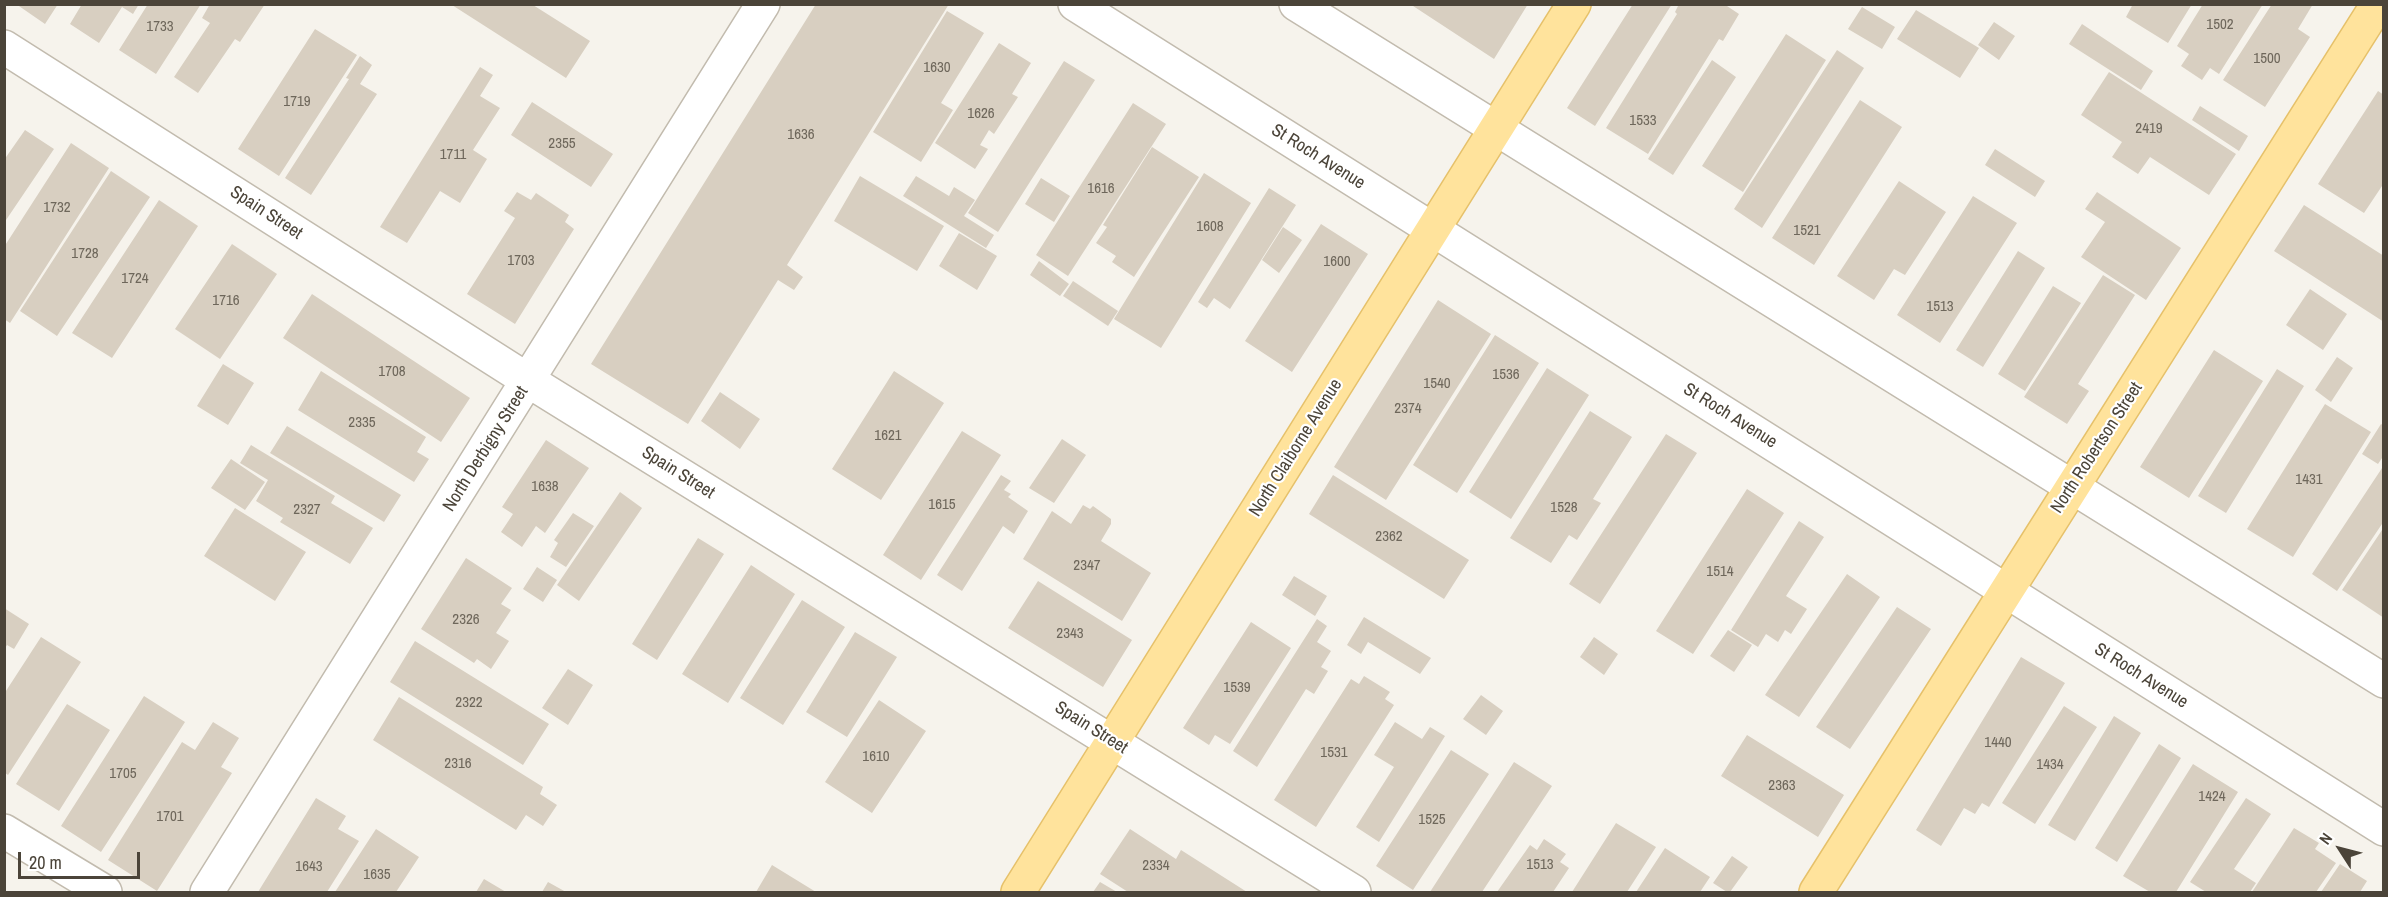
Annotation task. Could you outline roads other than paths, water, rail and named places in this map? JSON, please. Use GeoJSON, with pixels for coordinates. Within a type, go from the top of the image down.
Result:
{"type":"FeatureCollection","features":[{"type":"Feature","properties":{"kind":"main road","name":"North Claiborne Avenue"},"geometry":{"type":"LineString","coordinates":[[1018,892],[1574,4]]}},
{"type":"Feature","properties":{"kind":"main road","name":"North Robertson Street"},"geometry":{"type":"LineString","coordinates":[[1816,892],[2378,4]]}},
{"type":"Feature","properties":{"kind":"street","name":"North Derbigny Street"},"geometry":{"type":"LineString","coordinates":[[207,892],[763,4]]}},
{"type":"Feature","properties":{"kind":"street","name":"St Roch Avenue"},"geometry":{"type":"LineString","coordinates":[[1076,4],[2384,829]]}},
{"type":"Feature","properties":{"kind":"street"},"geometry":{"type":"LineString","coordinates":[[1296,4],[1495,130],[2384,681]]}},
{"type":"Feature","properties":{"kind":"street","name":"Spain Street"},"geometry":{"type":"LineString","coordinates":[[4,46],[529,381],[1354,892]]}},
{"type":"Feature","properties":{"kind":"street"},"geometry":{"type":"LineString","coordinates":[[4,831],[105,892]]}}]}
